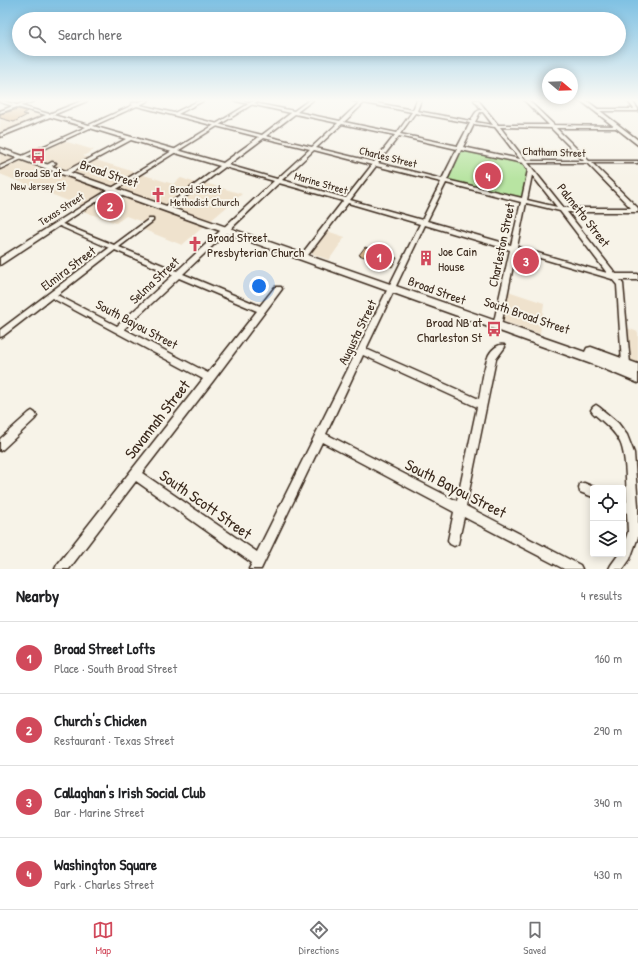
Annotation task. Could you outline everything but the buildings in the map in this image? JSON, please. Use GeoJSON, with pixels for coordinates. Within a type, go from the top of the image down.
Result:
{"type":"FeatureCollection","features":[{"type":"Feature","properties":{"kind":"main road"},"geometry":{"type":"LineString","coordinates":[[618,127],[638,143]]}},
{"type":"Feature","properties":{"kind":"main road"},"geometry":{"type":"LineString","coordinates":[[0,144],[25,156]]}},
{"type":"Feature","properties":{"kind":"main road","name":"Broad Street"},"geometry":{"type":"LineString","coordinates":[[0,150],[25,156],[51,165],[498,323],[638,377]]}},
{"type":"Feature","properties":{"kind":"main road","name":"South Broad Street"},"geometry":{"type":"LineString","coordinates":[[498,323],[638,369]]}},
{"type":"Feature","properties":{"kind":"street"},"geometry":{"type":"LineString","coordinates":[[0,136],[22,127]]}},
{"type":"Feature","properties":{"kind":"street"},"geometry":{"type":"LineString","coordinates":[[0,168],[87,127]]}},
{"type":"Feature","properties":{"kind":"street","name":"Marine Street"},"geometry":{"type":"LineString","coordinates":[[90,127],[614,277],[638,277]]}},
{"type":"Feature","properties":{"kind":"street","name":"Texas Street"},"geometry":{"type":"LineString","coordinates":[[0,262],[215,127]]}},
{"type":"Feature","properties":{"kind":"street","name":"Charles Street"},"geometry":{"type":"LineString","coordinates":[[223,127],[562,210],[637,210]]}},
{"type":"Feature","properties":{"kind":"street"},"geometry":{"type":"LineString","coordinates":[[169,206],[275,127]]}},
{"type":"Feature","properties":{"kind":"street","name":"Selma Street"},"geometry":{"type":"LineString","coordinates":[[118,330],[336,127]]}},
{"type":"Feature","properties":{"kind":"street","name":"Chatham Street"},"geometry":{"type":"LineString","coordinates":[[361,127],[525,162],[638,162]]}},
{"type":"Feature","properties":{"kind":"street"},"geometry":{"type":"LineString","coordinates":[[305,255],[404,127]]}},
{"type":"Feature","properties":{"kind":"street","name":"Augusta Street"},"geometry":{"type":"LineString","coordinates":[[257,565],[471,127]]}},
{"type":"Feature","properties":{"kind":"street"},"geometry":{"type":"LineString","coordinates":[[498,127],[618,127]]}},
{"type":"Feature","properties":{"kind":"street","name":"Palmetto Street"},"geometry":{"type":"LineString","coordinates":[[498,127],[620,284],[626,364]]}},
{"type":"Feature","properties":{"kind":"street"},"geometry":{"type":"LineString","coordinates":[[553,127],[637,210]]}},
{"type":"Feature","properties":{"kind":"street"},"geometry":{"type":"LineString","coordinates":[[70,172],[131,138]]}},
{"type":"Feature","properties":{"kind":"street","name":"Charleston Street"},"geometry":{"type":"LineString","coordinates":[[498,323],[531,169]]}},
{"type":"Feature","properties":{"kind":"street","name":"Elmira Street"},"geometry":{"type":"LineString","coordinates":[[0,334],[151,220]]}},
{"type":"Feature","properties":{"kind":"street"},"geometry":{"type":"LineString","coordinates":[[58,224],[262,310]]}},
{"type":"Feature","properties":{"kind":"street","name":"Savannah Street"},"geometry":{"type":"LineString","coordinates":[[60,569],[278,289]]}},
{"type":"Feature","properties":{"kind":"street","name":"South Bayou Street"},"geometry":{"type":"LineString","coordinates":[[52,295],[210,378]]}},
{"type":"Feature","properties":{"kind":"street"},"geometry":{"type":"LineString","coordinates":[[454,540],[481,404],[492,357],[501,347]]}},
{"type":"Feature","properties":{"kind":"street"},"geometry":{"type":"LineString","coordinates":[[362,351],[481,404]]}},
{"type":"Feature","properties":{"kind":"street"},"geometry":{"type":"LineString","coordinates":[[596,410],[615,426],[624,438],[629,452],[631,509],[634,532],[626,555],[615,569]]}},
{"type":"Feature","properties":{"kind":"street"},"geometry":{"type":"LineString","coordinates":[[0,446],[32,416]]}},
{"type":"Feature","properties":{"kind":"street","name":"South Bayou Street"},"geometry":{"type":"LineString","coordinates":[[320,436],[576,569]]}},
{"type":"Feature","properties":{"kind":"street","name":"South Scott Street"},"geometry":{"type":"LineString","coordinates":[[135,474],[257,565]]}},
{"type":"Feature","properties":{"kind":"shaded area"},"geometry":{"type":"Polygon","coordinates":[[[0,127],[18,127],[0,134],[0,127]]]}},
{"type":"Feature","properties":{"kind":"shaded area"},"geometry":{"type":"Polygon","coordinates":[[[64,141],[94,150],[83,156],[173,184],[181,178],[199,184],[202,182],[242,194],[182,245],[142,229],[148,224],[126,216],[116,223],[77,209],[81,206],[0,174],[0,152],[23,160],[64,141]]]}},
{"type":"Feature","properties":{"kind":"shaded area"},"geometry":{"type":"Polygon","coordinates":[[[324,230],[345,237],[329,260],[307,252],[324,230]]]}},
{"type":"Feature","properties":{"kind":"shaded area"},"geometry":{"type":"Polygon","coordinates":[[[505,290],[544,303],[540,334],[499,320],[505,290]]]}},
{"type":"Feature","properties":{"kind":"shaded area"},"geometry":{"type":"Polygon","coordinates":[[[627,328],[638,332],[638,367],[629,363],[627,328]]]}},
{"type":"Feature","properties":{"kind":"green space"},"geometry":{"type":"Polygon","coordinates":[[[461,149],[525,162],[531,169],[524,200],[445,181],[461,149]]]}},
{"type":"Feature","properties":{"kind":"place","name":"Broad SB at New Jersey St"},"geometry":{"type":"Point","coordinates":[38,156]}},
{"type":"Feature","properties":{"kind":"place","name":"Washington Square"},"geometry":{"type":"Point","coordinates":[488,176]}},
{"type":"Feature","properties":{"kind":"place","name":"Broad Street Methodist Church"},"geometry":{"type":"Point","coordinates":[158,195]}},
{"type":"Feature","properties":{"kind":"place","name":"Church's Chicken"},"geometry":{"type":"Point","coordinates":[110,206]}},
{"type":"Feature","properties":{"kind":"place","name":"Broad Street Presbyterian Church"},"geometry":{"type":"Point","coordinates":[195,244]}},
{"type":"Feature","properties":{"kind":"place","name":"Broad Street Lofts"},"geometry":{"type":"Point","coordinates":[379,257]}},
{"type":"Feature","properties":{"kind":"place","name":"Joe Cain House"},"geometry":{"type":"Point","coordinates":[426,258]}},
{"type":"Feature","properties":{"kind":"place","name":"Callaghan's Irish Social Club"},"geometry":{"type":"Point","coordinates":[526,261]}},
{"type":"Feature","properties":{"kind":"place","name":"Broad NB at Charleston St"},"geometry":{"type":"Point","coordinates":[494,329]}}]}
